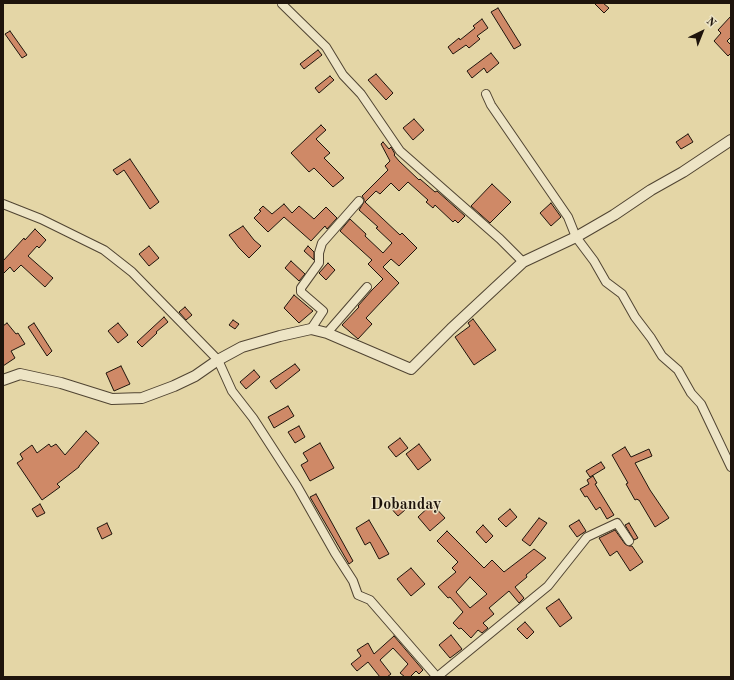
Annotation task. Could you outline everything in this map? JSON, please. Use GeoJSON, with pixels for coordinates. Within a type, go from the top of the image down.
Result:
{"type":"FeatureCollection","features":[{"type":"Feature","properties":{"kind":"street"},"geometry":{"type":"LineString","coordinates":[[282,4],[326,47],[343,75],[361,94],[400,151],[500,239],[523,262]]}},
{"type":"Feature","properties":{"kind":"street"},"geometry":{"type":"LineString","coordinates":[[486,94],[491,105],[568,217],[576,237],[594,261],[606,282],[622,294],[635,317],[651,338],[662,356],[678,370],[691,393],[700,404],[731,467]]}},
{"type":"Feature","properties":{"kind":"street"},"geometry":{"type":"LineString","coordinates":[[3,380],[20,374],[61,383],[112,399],[142,398],[195,376],[218,360],[242,347],[311,329],[327,333],[411,369],[451,329],[523,262],[576,237],[614,215],[731,140]]}},
{"type":"Feature","properties":{"kind":"street"},"geometry":{"type":"LineString","coordinates":[[311,329],[323,311],[301,292],[301,288],[319,263],[322,243],[359,201]]}},
{"type":"Feature","properties":{"kind":"street"},"geometry":{"type":"LineString","coordinates":[[3,204],[41,219],[104,250],[132,272],[218,360],[232,391],[253,418],[297,486],[353,581],[358,595],[370,600],[437,677],[548,586],[587,537],[617,523],[629,541]]}},
{"type":"Feature","properties":{"kind":"street"},"geometry":{"type":"LineString","coordinates":[[327,333],[367,287]]}},
{"type":"Feature","properties":{"kind":"building"},"geometry":{"type":"Polygon","coordinates":[[[594,3],[603,3],[609,8],[604,13],[594,3]]]}},
{"type":"Feature","properties":{"kind":"building"},"geometry":{"type":"Polygon","coordinates":[[[498,8],[521,45],[514,49],[491,12],[498,8]]]}},
{"type":"Feature","properties":{"kind":"building"},"geometry":{"type":"Polygon","coordinates":[[[731,16],[731,37],[727,41],[731,45],[731,53],[728,56],[714,41],[721,33],[718,30],[731,16]]]}},
{"type":"Feature","properties":{"kind":"building"},"geometry":{"type":"Polygon","coordinates":[[[482,19],[488,28],[477,36],[480,39],[469,48],[466,45],[453,54],[448,47],[475,28],[473,26],[482,19]]]}},
{"type":"Feature","properties":{"kind":"building"},"geometry":{"type":"Polygon","coordinates":[[[10,31],[27,55],[22,58],[5,34],[10,31]]]}},
{"type":"Feature","properties":{"kind":"building"},"geometry":{"type":"Polygon","coordinates":[[[318,50],[322,55],[304,69],[300,64],[318,50]]]}},
{"type":"Feature","properties":{"kind":"building"},"geometry":{"type":"Polygon","coordinates":[[[491,53],[499,63],[487,73],[484,68],[472,78],[467,71],[491,53]]]}},
{"type":"Feature","properties":{"kind":"building"},"geometry":{"type":"Polygon","coordinates":[[[376,74],[393,93],[386,100],[368,80],[376,74]]]}},
{"type":"Feature","properties":{"kind":"building"},"geometry":{"type":"Polygon","coordinates":[[[330,76],[334,80],[319,93],[315,88],[330,76]]]}},
{"type":"Feature","properties":{"kind":"building"},"geometry":{"type":"Polygon","coordinates":[[[414,119],[424,130],[413,140],[403,128],[414,119]]]}},
{"type":"Feature","properties":{"kind":"building"},"geometry":{"type":"Polygon","coordinates":[[[321,125],[326,130],[316,139],[330,153],[324,158],[344,178],[333,187],[314,168],[309,172],[291,153],[321,125]]]}},
{"type":"Feature","properties":{"kind":"building"},"geometry":{"type":"Polygon","coordinates":[[[688,134],[693,142],[681,149],[676,142],[688,134]]]}},
{"type":"Feature","properties":{"kind":"building"},"geometry":{"type":"Polygon","coordinates":[[[383,142],[389,149],[391,147],[395,154],[394,155],[399,161],[419,180],[420,179],[435,192],[437,191],[465,216],[458,223],[455,220],[453,222],[435,205],[433,208],[426,202],[428,200],[408,182],[399,191],[391,183],[380,194],[376,191],[365,202],[400,235],[402,233],[417,248],[399,266],[391,259],[383,267],[399,283],[366,318],[372,324],[358,339],[342,325],[383,279],[368,264],[372,260],[340,231],[350,219],[383,253],[392,243],[376,228],[378,227],[359,210],[364,202],[362,196],[388,170],[385,166],[390,161],[381,144],[383,142]]]}},
{"type":"Feature","properties":{"kind":"building"},"geometry":{"type":"Polygon","coordinates":[[[130,159],[159,202],[150,209],[124,170],[117,175],[113,170],[130,159]]]}},
{"type":"Feature","properties":{"kind":"building"},"geometry":{"type":"Polygon","coordinates":[[[492,184],[511,202],[490,223],[471,206],[492,184]]]}},
{"type":"Feature","properties":{"kind":"building"},"geometry":{"type":"Polygon","coordinates":[[[551,203],[561,217],[551,226],[540,213],[551,203]]]}},
{"type":"Feature","properties":{"kind":"building"},"geometry":{"type":"Polygon","coordinates":[[[284,204],[292,213],[299,206],[314,219],[326,207],[337,218],[327,229],[325,226],[311,241],[284,217],[268,232],[254,218],[261,211],[259,210],[263,206],[272,214],[284,204]]]}},
{"type":"Feature","properties":{"kind":"building"},"geometry":{"type":"Polygon","coordinates":[[[243,226],[261,246],[249,258],[229,235],[243,226]]]}},
{"type":"Feature","properties":{"kind":"building"},"geometry":{"type":"Polygon","coordinates":[[[35,229],[46,240],[39,248],[37,246],[28,256],[53,278],[45,287],[21,265],[14,272],[10,267],[3,274],[3,261],[24,238],[25,240],[35,229]]]}},
{"type":"Feature","properties":{"kind":"building"},"geometry":{"type":"Polygon","coordinates":[[[149,246],[159,258],[149,266],[139,254],[149,246]]]}},
{"type":"Feature","properties":{"kind":"building"},"geometry":{"type":"Polygon","coordinates":[[[308,246],[314,252],[314,260],[304,251],[308,246]]]}},
{"type":"Feature","properties":{"kind":"building"},"geometry":{"type":"Polygon","coordinates":[[[291,261],[305,274],[299,281],[285,268],[291,261]]]}},
{"type":"Feature","properties":{"kind":"building"},"geometry":{"type":"Polygon","coordinates":[[[328,263],[335,270],[326,280],[319,273],[328,263]]]}},
{"type":"Feature","properties":{"kind":"building"},"geometry":{"type":"Polygon","coordinates":[[[294,295],[313,311],[299,323],[284,308],[294,295]]]}},
{"type":"Feature","properties":{"kind":"building"},"geometry":{"type":"Polygon","coordinates":[[[185,307],[192,315],[186,320],[179,312],[185,307]]]}},
{"type":"Feature","properties":{"kind":"building"},"geometry":{"type":"Polygon","coordinates":[[[164,317],[168,322],[142,347],[137,342],[164,317]]]}},
{"type":"Feature","properties":{"kind":"building"},"geometry":{"type":"Polygon","coordinates":[[[473,319],[496,350],[474,365],[455,337],[470,326],[468,323],[473,319]]]}},
{"type":"Feature","properties":{"kind":"building"},"geometry":{"type":"Polygon","coordinates":[[[233,320],[239,324],[235,329],[229,325],[233,320]]]}},
{"type":"Feature","properties":{"kind":"building"},"geometry":{"type":"Polygon","coordinates":[[[7,323],[16,334],[18,333],[25,344],[11,351],[15,358],[3,366],[3,326],[7,323]]]}},
{"type":"Feature","properties":{"kind":"building"},"geometry":{"type":"Polygon","coordinates":[[[34,323],[52,351],[47,356],[28,327],[34,323]]]}},
{"type":"Feature","properties":{"kind":"building"},"geometry":{"type":"Polygon","coordinates":[[[118,323],[128,335],[118,343],[108,331],[118,323]]]}},
{"type":"Feature","properties":{"kind":"building"},"geometry":{"type":"Polygon","coordinates":[[[295,364],[300,370],[276,389],[270,381],[295,364]]]}},
{"type":"Feature","properties":{"kind":"building"},"geometry":{"type":"Polygon","coordinates":[[[121,366],[130,384],[114,391],[106,373],[121,366]]]}},
{"type":"Feature","properties":{"kind":"building"},"geometry":{"type":"Polygon","coordinates":[[[254,370],[260,377],[246,389],[240,382],[254,370]]]}},
{"type":"Feature","properties":{"kind":"building"},"geometry":{"type":"Polygon","coordinates":[[[288,406],[294,416],[274,428],[268,417],[288,406]]]}},
{"type":"Feature","properties":{"kind":"building"},"geometry":{"type":"Polygon","coordinates":[[[299,426],[305,437],[295,443],[288,432],[299,426]]]}},
{"type":"Feature","properties":{"kind":"building"},"geometry":{"type":"Polygon","coordinates":[[[86,431],[99,443],[79,467],[57,484],[60,487],[42,500],[17,463],[23,459],[20,454],[32,445],[37,453],[49,444],[51,447],[56,444],[65,455],[86,431]]]}},
{"type":"Feature","properties":{"kind":"building"},"geometry":{"type":"Polygon","coordinates":[[[400,438],[408,448],[396,457],[388,447],[400,438]]]}},
{"type":"Feature","properties":{"kind":"building"},"geometry":{"type":"Polygon","coordinates":[[[320,443],[334,468],[310,481],[301,465],[308,461],[303,453],[320,443]]]}},
{"type":"Feature","properties":{"kind":"building"},"geometry":{"type":"Polygon","coordinates":[[[419,444],[431,460],[418,470],[406,454],[419,444]]]}},
{"type":"Feature","properties":{"kind":"building"},"geometry":{"type":"Polygon","coordinates":[[[625,447],[631,457],[649,449],[652,456],[635,463],[650,490],[669,518],[655,527],[639,500],[635,500],[626,484],[628,483],[612,455],[625,447]]]}},
{"type":"Feature","properties":{"kind":"building"},"geometry":{"type":"Polygon","coordinates":[[[601,462],[605,468],[590,477],[586,471],[601,462]]]}},
{"type":"Feature","properties":{"kind":"building"},"geometry":{"type":"Polygon","coordinates":[[[593,476],[597,483],[595,484],[614,515],[607,519],[600,507],[596,510],[587,496],[585,497],[580,489],[589,484],[587,480],[593,476]]]}},
{"type":"Feature","properties":{"kind":"building"},"geometry":{"type":"Polygon","coordinates":[[[316,494],[353,561],[349,564],[310,497],[316,494]]]}},
{"type":"Feature","properties":{"kind":"building"},"geometry":{"type":"Polygon","coordinates":[[[395,500],[405,510],[398,516],[388,505],[395,500]]]}},
{"type":"Feature","properties":{"kind":"building"},"geometry":{"type":"Polygon","coordinates":[[[40,504],[45,513],[37,517],[32,509],[40,504]]]}},
{"type":"Feature","properties":{"kind":"building"},"geometry":{"type":"Polygon","coordinates":[[[432,504],[445,518],[430,531],[418,517],[432,504]]]}},
{"type":"Feature","properties":{"kind":"building"},"geometry":{"type":"Polygon","coordinates":[[[510,509],[517,517],[506,527],[498,519],[510,509]]]}},
{"type":"Feature","properties":{"kind":"building"},"geometry":{"type":"Polygon","coordinates":[[[539,518],[547,523],[530,546],[522,540],[539,518]]]}},
{"type":"Feature","properties":{"kind":"building"},"geometry":{"type":"Polygon","coordinates":[[[369,520],[389,554],[379,559],[370,542],[365,545],[356,528],[369,520]]]}},
{"type":"Feature","properties":{"kind":"building"},"geometry":{"type":"Polygon","coordinates":[[[579,520],[586,531],[577,537],[569,526],[579,520]]]}},
{"type":"Feature","properties":{"kind":"building"},"geometry":{"type":"Polygon","coordinates":[[[107,523],[112,534],[102,539],[97,528],[107,523]]]}},
{"type":"Feature","properties":{"kind":"building"},"geometry":{"type":"Polygon","coordinates":[[[629,523],[638,538],[634,540],[625,525],[629,523]]]}},
{"type":"Feature","properties":{"kind":"building"},"geometry":{"type":"Polygon","coordinates":[[[483,525],[493,536],[486,543],[476,532],[483,525]]]}},
{"type":"Feature","properties":{"kind":"building"},"geometry":{"type":"Polygon","coordinates":[[[615,530],[625,544],[632,546],[643,562],[630,571],[617,551],[610,556],[599,538],[615,530]]]}},
{"type":"Feature","properties":{"kind":"building"},"geometry":{"type":"Polygon","coordinates":[[[447,531],[484,568],[492,560],[504,572],[534,549],[546,558],[526,575],[527,577],[515,587],[524,598],[519,603],[509,591],[489,608],[494,614],[483,623],[488,628],[482,633],[478,630],[471,638],[461,628],[459,629],[453,623],[463,612],[450,597],[448,598],[438,587],[456,572],[452,568],[458,562],[437,541],[447,531]],[[470,577],[456,592],[470,608],[487,594],[470,577]]]}},
{"type":"Feature","properties":{"kind":"building"},"geometry":{"type":"Polygon","coordinates":[[[411,568],[425,584],[411,596],[397,579],[411,568]]]}},
{"type":"Feature","properties":{"kind":"building"},"geometry":{"type":"Polygon","coordinates":[[[559,599],[572,618],[560,627],[546,608],[559,599]]]}},
{"type":"Feature","properties":{"kind":"building"},"geometry":{"type":"Polygon","coordinates":[[[525,622],[534,632],[527,639],[517,629],[525,622]]]}},
{"type":"Feature","properties":{"kind":"building"},"geometry":{"type":"Polygon","coordinates":[[[451,635],[462,649],[450,658],[439,645],[451,635]]]}},
{"type":"Feature","properties":{"kind":"building"},"geometry":{"type":"Polygon","coordinates":[[[394,636],[423,670],[419,674],[416,671],[410,677],[405,677],[400,673],[408,664],[393,648],[380,660],[391,674],[387,677],[380,677],[368,662],[357,671],[351,664],[361,656],[357,650],[368,643],[374,654],[394,636]]]}},
{"type":"Feature","properties":{"kind":"district","name":"Dobanday"},"geometry":{"type":"Point","coordinates":[406,505]}}]}
